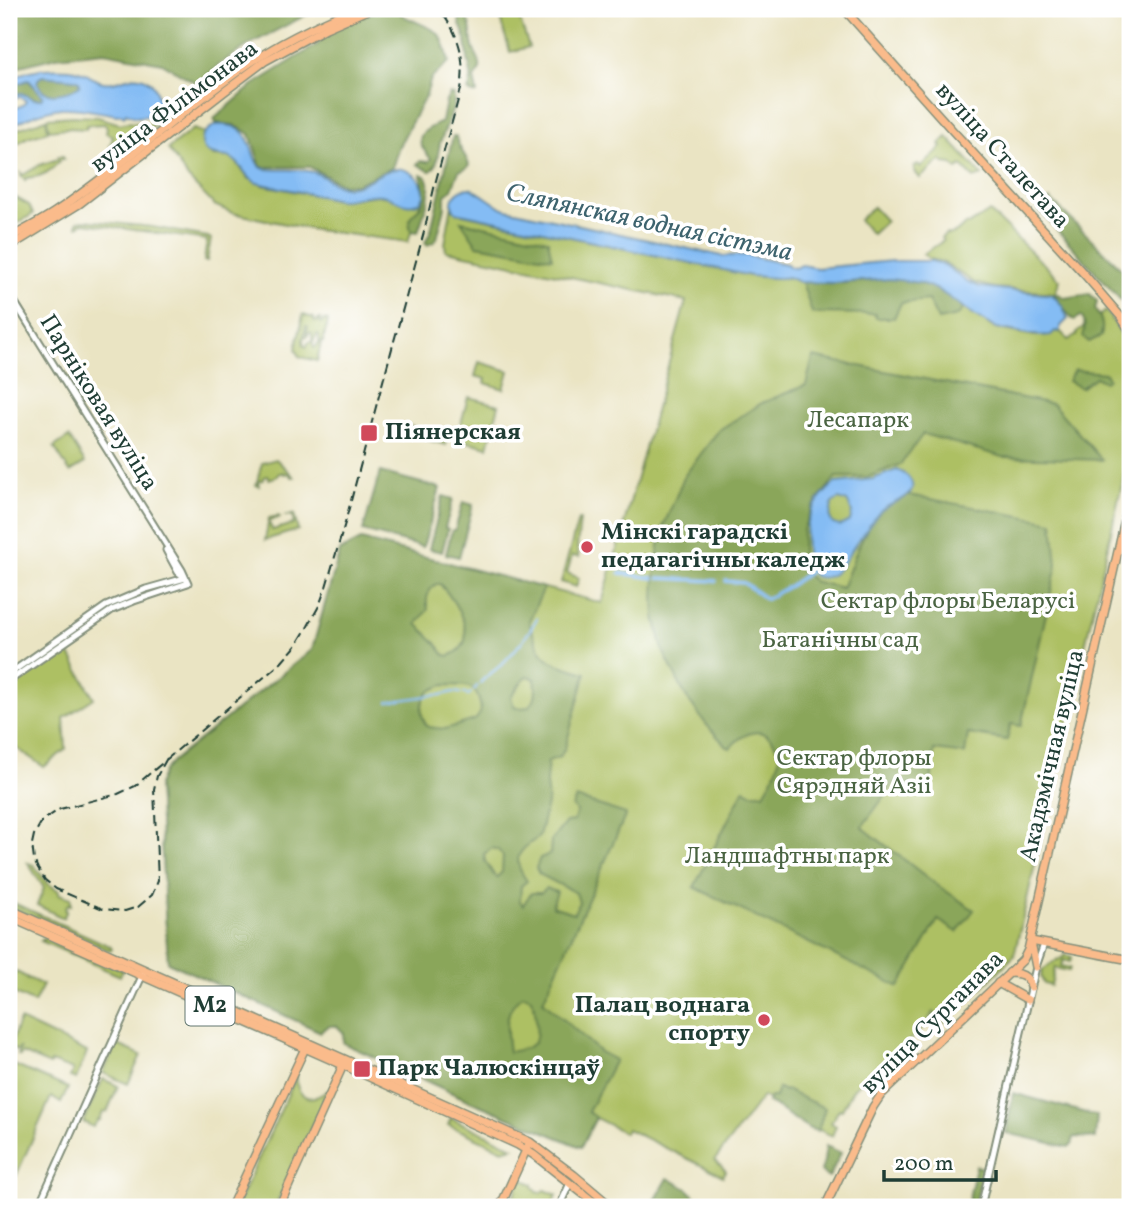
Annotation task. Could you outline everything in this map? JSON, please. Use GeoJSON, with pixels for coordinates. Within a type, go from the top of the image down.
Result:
{"type":"FeatureCollection","features":[{"type":"Feature","properties":{"kind":"main road","name":"вуліца Філімонава"},"geometry":{"type":"LineString","coordinates":[[9,247],[79,204],[251,62],[303,32],[354,9]]}},
{"type":"Feature","properties":{"kind":"main road","name":"вуліца Філімонава"},"geometry":{"type":"LineString","coordinates":[[9,239],[61,208],[253,69],[326,28],[370,9]]}},
{"type":"Feature","properties":{"kind":"main road","name":"вуліца Сталетава"},"geometry":{"type":"LineString","coordinates":[[844,9],[1093,283],[1130,331]]}},
{"type":"Feature","properties":{"kind":"main road","name":"Акадэмічная вуліца"},"geometry":{"type":"LineString","coordinates":[[1031,941],[1130,498]]}},
{"type":"Feature","properties":{"kind":"main road","name":"М2"},"geometry":{"type":"LineString","coordinates":[[9,909],[528,1146],[574,1175],[612,1207]]}},
{"type":"Feature","properties":{"kind":"main road","name":"М2"},"geometry":{"type":"LineString","coordinates":[[9,916],[144,972]]}},
{"type":"Feature","properties":{"kind":"main road"},"geometry":{"type":"LineString","coordinates":[[1035,967],[1031,941],[1130,960]]}},
{"type":"Feature","properties":{"kind":"main road","name":"вуліца Сурганава"},"geometry":{"type":"LineString","coordinates":[[825,1207],[881,1095],[1023,960],[1031,941]]}},
{"type":"Feature","properties":{"kind":"main road"},"geometry":{"type":"LineString","coordinates":[[1009,973],[1023,975],[1031,987]]}},
{"type":"Feature","properties":{"kind":"main road"},"geometry":{"type":"LineString","coordinates":[[998,983],[1028,1000]]}},
{"type":"Feature","properties":{"kind":"main road"},"geometry":{"type":"LineString","coordinates":[[231,1207],[306,1045]]}},
{"type":"Feature","properties":{"kind":"main road"},"geometry":{"type":"LineString","coordinates":[[279,1207],[344,1062]]}},
{"type":"Feature","properties":{"kind":"main road"},"geometry":{"type":"LineString","coordinates":[[500,1207],[528,1146]]}},
{"type":"Feature","properties":{"kind":"main road","name":"М2"},"geometry":{"type":"LineString","coordinates":[[528,1146],[600,1207]]}},
{"type":"Feature","properties":{"kind":"street","name":"Парніковая вуліца"},"geometry":{"type":"LineString","coordinates":[[9,293],[187,581],[132,594],[106,606],[91,619]]}},
{"type":"Feature","properties":{"kind":"street"},"geometry":{"type":"LineString","coordinates":[[9,674],[91,619]]}},
{"type":"Feature","properties":{"kind":"street"},"geometry":{"type":"LineString","coordinates":[[9,681],[91,619]]}},
{"type":"Feature","properties":{"kind":"street"},"geometry":{"type":"LineString","coordinates":[[981,1207],[1035,967],[1045,944]]}},
{"type":"Feature","properties":{"kind":"street"},"geometry":{"type":"LineString","coordinates":[[38,1207],[144,972]]}},
{"type":"Feature","properties":{"kind":"street"},"geometry":{"type":"LineString","coordinates":[[559,1207],[570,1183]]}},
{"type":"Feature","properties":{"kind":"street"},"geometry":{"type":"LineString","coordinates":[[9,1204],[15,1207]]}},
{"type":"Feature","properties":{"kind":"green space"},"geometry":{"type":"Polygon","coordinates":[[[9,9],[316,10],[252,43],[220,64],[198,84],[162,63],[104,52],[56,57],[9,67],[9,9]]]}},
{"type":"Feature","properties":{"kind":"green space"},"geometry":{"type":"Polygon","coordinates":[[[380,9],[396,9],[437,33],[444,43],[449,62],[431,79],[426,95],[399,146],[392,168],[357,184],[343,185],[310,167],[261,167],[250,134],[234,125],[216,123],[214,119],[253,85],[318,44],[329,30],[380,9]]]}},
{"type":"Feature","properties":{"kind":"green space"},"geometry":{"type":"Polygon","coordinates":[[[461,11],[468,19],[473,47],[480,63],[480,70],[474,78],[475,94],[468,91],[471,75],[466,40],[459,22],[461,11]]]}},
{"type":"Feature","properties":{"kind":"green space"},"geometry":{"type":"Polygon","coordinates":[[[517,11],[529,47],[510,52],[499,15],[517,11]]]}},
{"type":"Feature","properties":{"kind":"green space"},"geometry":{"type":"Polygon","coordinates":[[[42,76],[75,79],[80,85],[64,93],[53,94],[42,90],[37,83],[42,76]]]}},
{"type":"Feature","properties":{"kind":"green space"},"geometry":{"type":"Polygon","coordinates":[[[28,80],[43,95],[41,99],[21,93],[9,95],[9,86],[28,80]]]}},
{"type":"Feature","properties":{"kind":"green space"},"geometry":{"type":"Polygon","coordinates":[[[450,94],[454,95],[454,106],[440,143],[436,165],[429,171],[417,164],[431,159],[420,138],[429,128],[442,122],[450,94]]]}},
{"type":"Feature","properties":{"kind":"green space"},"geometry":{"type":"Polygon","coordinates":[[[98,117],[120,124],[127,122],[156,125],[106,163],[104,160],[111,155],[113,136],[106,133],[105,124],[87,125],[86,129],[49,130],[47,118],[98,117]]]}},
{"type":"Feature","properties":{"kind":"green space"},"geometry":{"type":"Polygon","coordinates":[[[46,119],[48,131],[28,137],[9,149],[9,132],[46,119]]]}},
{"type":"Feature","properties":{"kind":"green space"},"geometry":{"type":"Polygon","coordinates":[[[193,129],[205,133],[203,143],[213,156],[234,159],[248,178],[262,185],[339,200],[377,195],[405,203],[421,200],[408,242],[315,230],[232,213],[214,205],[188,178],[168,149],[193,129]]]}},
{"type":"Feature","properties":{"kind":"green space"},"geometry":{"type":"Polygon","coordinates":[[[453,136],[456,136],[469,165],[459,171],[452,189],[445,195],[445,207],[437,238],[427,245],[425,243],[431,230],[453,136]]]}},
{"type":"Feature","properties":{"kind":"green space"},"geometry":{"type":"Polygon","coordinates":[[[947,137],[982,175],[974,178],[962,166],[957,169],[941,160],[920,178],[914,167],[918,164],[921,167],[942,147],[940,144],[947,137]]]}},
{"type":"Feature","properties":{"kind":"green space"},"geometry":{"type":"Polygon","coordinates":[[[58,156],[63,156],[64,159],[46,173],[26,178],[25,181],[21,176],[21,173],[23,175],[58,159],[58,156]]]}},
{"type":"Feature","properties":{"kind":"green space"},"geometry":{"type":"Polygon","coordinates":[[[421,175],[425,176],[428,182],[429,196],[418,232],[411,231],[409,221],[424,198],[421,175]]]}},
{"type":"Feature","properties":{"kind":"green space"},"geometry":{"type":"Polygon","coordinates":[[[9,194],[29,205],[33,214],[9,228],[9,194]]]}},
{"type":"Feature","properties":{"kind":"green space"},"geometry":{"type":"Polygon","coordinates":[[[1050,199],[1124,271],[1130,265],[1130,308],[1039,210],[1050,199]]]}},
{"type":"Feature","properties":{"kind":"green space"},"geometry":{"type":"Polygon","coordinates":[[[452,204],[458,213],[751,276],[788,277],[799,282],[932,286],[991,326],[1035,336],[1055,331],[1061,332],[1068,340],[1106,311],[1130,353],[1130,449],[1014,956],[946,1023],[934,1017],[936,1014],[933,1012],[926,1025],[853,1089],[842,1110],[839,1109],[831,1123],[836,1126],[832,1136],[807,1124],[763,1096],[715,1160],[726,1171],[723,1176],[627,1129],[625,1133],[596,1118],[581,1147],[470,1101],[343,1043],[344,1033],[337,1026],[328,1026],[321,1032],[168,962],[158,785],[164,771],[173,761],[312,650],[340,551],[361,540],[602,603],[686,301],[446,251],[452,204]]]}},
{"type":"Feature","properties":{"kind":"green space"},"geometry":{"type":"Polygon","coordinates":[[[873,207],[886,221],[872,234],[859,220],[873,207]]]}},
{"type":"Feature","properties":{"kind":"green space"},"geometry":{"type":"Polygon","coordinates":[[[990,212],[1060,280],[1055,293],[995,288],[975,283],[944,263],[923,254],[943,241],[941,238],[946,234],[955,233],[965,224],[968,225],[990,212]]]}},
{"type":"Feature","properties":{"kind":"green space"},"geometry":{"type":"Polygon","coordinates":[[[84,220],[152,227],[208,237],[211,239],[207,261],[204,261],[207,240],[84,223],[77,226],[77,222],[84,220]]]}},
{"type":"Feature","properties":{"kind":"green space"},"geometry":{"type":"Polygon","coordinates":[[[461,221],[548,240],[552,258],[477,245],[461,221]]]}},
{"type":"Feature","properties":{"kind":"green space"},"geometry":{"type":"Polygon","coordinates":[[[890,279],[930,286],[964,308],[957,316],[938,320],[928,300],[901,303],[894,318],[876,318],[875,314],[812,313],[802,282],[843,283],[890,279]]]}},
{"type":"Feature","properties":{"kind":"green space"},"geometry":{"type":"Polygon","coordinates":[[[1059,294],[1064,298],[1090,294],[1097,301],[1095,310],[1102,322],[1101,336],[1089,342],[1083,337],[1083,318],[1081,316],[1072,319],[1054,295],[1059,294]]]}},
{"type":"Feature","properties":{"kind":"green space"},"geometry":{"type":"Polygon","coordinates":[[[303,315],[314,318],[317,322],[318,319],[321,319],[322,323],[324,320],[328,321],[323,342],[319,341],[317,334],[314,340],[312,333],[306,338],[306,326],[304,346],[307,347],[308,343],[313,342],[315,348],[321,343],[317,361],[300,357],[296,349],[303,315]]]}},
{"type":"Feature","properties":{"kind":"green space"},"geometry":{"type":"Polygon","coordinates":[[[813,357],[1053,404],[1102,460],[1003,457],[923,434],[901,464],[868,477],[836,477],[812,508],[803,530],[801,570],[813,581],[842,588],[862,538],[873,519],[886,507],[909,495],[1053,522],[1057,565],[1021,726],[1011,724],[1007,740],[968,734],[965,754],[934,750],[931,789],[895,782],[862,827],[974,910],[957,932],[938,920],[899,987],[694,887],[744,789],[751,793],[764,793],[776,771],[779,755],[773,741],[762,733],[750,733],[730,748],[706,724],[685,695],[663,651],[655,617],[655,575],[661,532],[685,475],[719,430],[762,403],[806,385],[813,357]]]}},
{"type":"Feature","properties":{"kind":"green space"},"geometry":{"type":"Polygon","coordinates":[[[479,362],[509,371],[504,389],[485,383],[486,379],[475,376],[479,362]]]}},
{"type":"Feature","properties":{"kind":"green space"},"geometry":{"type":"Polygon","coordinates":[[[1074,370],[1105,373],[1108,378],[1105,382],[1095,377],[1081,388],[1068,381],[1074,370]]]}},
{"type":"Feature","properties":{"kind":"green space"},"geometry":{"type":"Polygon","coordinates":[[[468,397],[499,405],[488,447],[457,439],[468,397]]]}},
{"type":"Feature","properties":{"kind":"green space"},"geometry":{"type":"Polygon","coordinates":[[[410,426],[448,437],[446,445],[408,434],[410,426]]]}},
{"type":"Feature","properties":{"kind":"green space"},"geometry":{"type":"Polygon","coordinates":[[[69,437],[85,463],[70,472],[54,447],[69,437]]]}},
{"type":"Feature","properties":{"kind":"green space"},"geometry":{"type":"Polygon","coordinates":[[[276,459],[294,477],[283,472],[269,479],[268,476],[263,477],[263,480],[258,481],[259,486],[256,485],[262,463],[276,459]]]}},
{"type":"Feature","properties":{"kind":"green space"},"geometry":{"type":"Polygon","coordinates":[[[380,472],[440,488],[423,547],[363,531],[380,472]]]}},
{"type":"Feature","properties":{"kind":"green space"},"geometry":{"type":"Polygon","coordinates":[[[443,496],[453,499],[442,552],[429,549],[443,496]]]}},
{"type":"Feature","properties":{"kind":"green space"},"geometry":{"type":"Polygon","coordinates":[[[463,502],[473,505],[459,557],[446,554],[463,502]]]}},
{"type":"Feature","properties":{"kind":"green space"},"geometry":{"type":"Polygon","coordinates":[[[294,514],[298,530],[265,540],[269,518],[280,517],[269,521],[272,530],[294,524],[292,515],[284,516],[294,514]]]}},
{"type":"Feature","properties":{"kind":"green space"},"geometry":{"type":"Polygon","coordinates":[[[578,520],[579,557],[572,556],[567,573],[579,578],[576,587],[561,582],[578,520]]]}},
{"type":"Feature","properties":{"kind":"green space","name":"Парк Чалюскінцаў"},"geometry":{"type":"Polygon","coordinates":[[[361,540],[544,588],[529,621],[537,644],[547,658],[586,673],[565,748],[560,757],[548,761],[548,800],[539,837],[526,846],[518,860],[527,881],[521,886],[520,901],[523,905],[531,893],[541,893],[546,888],[557,892],[552,906],[574,913],[579,902],[576,893],[539,874],[536,868],[540,858],[550,854],[551,841],[566,822],[574,821],[577,811],[572,807],[576,798],[626,814],[543,1001],[600,1052],[615,1060],[588,1112],[596,1117],[581,1147],[470,1101],[343,1043],[344,1033],[337,1026],[328,1026],[321,1032],[168,962],[158,785],[164,771],[173,761],[312,650],[340,551],[361,540]],[[440,584],[431,589],[428,609],[417,624],[445,655],[449,656],[459,650],[464,642],[463,622],[453,601],[440,584]],[[525,677],[511,697],[514,706],[521,708],[533,702],[536,691],[535,679],[525,677]],[[442,685],[428,693],[423,703],[423,718],[428,727],[445,729],[475,720],[481,709],[475,691],[467,686],[442,685]],[[492,848],[484,854],[485,861],[497,877],[502,872],[503,856],[498,850],[492,848]],[[523,995],[512,1006],[507,1020],[509,1052],[530,1046],[535,1041],[536,1033],[535,1009],[530,998],[523,995]]]}},
{"type":"Feature","properties":{"kind":"green space"},"geometry":{"type":"Polygon","coordinates":[[[67,649],[94,698],[64,718],[66,749],[44,767],[9,743],[9,689],[67,649]]]}},
{"type":"Feature","properties":{"kind":"green space"},"geometry":{"type":"Polygon","coordinates":[[[28,863],[34,865],[59,894],[71,898],[71,905],[68,904],[63,918],[37,905],[44,888],[28,863]]]}},
{"type":"Feature","properties":{"kind":"green space"},"geometry":{"type":"Polygon","coordinates":[[[9,901],[112,949],[110,951],[9,906],[9,901]]]}},
{"type":"Feature","properties":{"kind":"green space"},"geometry":{"type":"Polygon","coordinates":[[[47,936],[123,970],[120,976],[41,941],[47,936]]]}},
{"type":"Feature","properties":{"kind":"green space"},"geometry":{"type":"Polygon","coordinates":[[[1066,955],[1072,957],[1070,962],[1063,960],[1061,966],[1070,968],[1069,971],[1055,968],[1051,986],[1044,984],[1042,970],[1066,955]]]}},
{"type":"Feature","properties":{"kind":"green space"},"geometry":{"type":"Polygon","coordinates":[[[9,968],[28,978],[27,980],[43,985],[34,1003],[9,991],[9,968]]]}},
{"type":"Feature","properties":{"kind":"green space"},"geometry":{"type":"Polygon","coordinates":[[[20,1020],[87,1052],[76,1079],[70,1077],[73,1070],[51,1062],[50,1065],[22,1053],[20,1056],[20,1047],[17,1051],[9,1047],[20,1020]]]}},
{"type":"Feature","properties":{"kind":"green space"},"geometry":{"type":"Polygon","coordinates":[[[116,1044],[141,1055],[128,1084],[103,1073],[116,1044]]]}},
{"type":"Feature","properties":{"kind":"green space"},"geometry":{"type":"Polygon","coordinates":[[[9,1063],[68,1088],[61,1103],[51,1097],[16,1176],[9,1172],[9,1063]]]}},
{"type":"Feature","properties":{"kind":"green space"},"geometry":{"type":"Polygon","coordinates":[[[297,1075],[299,1089],[305,1096],[316,1097],[328,1090],[275,1207],[236,1207],[297,1075]]]}},
{"type":"Feature","properties":{"kind":"green space"},"geometry":{"type":"Polygon","coordinates":[[[103,1079],[118,1086],[107,1112],[103,1112],[93,1127],[83,1122],[103,1079]]]}},
{"type":"Feature","properties":{"kind":"green space"},"geometry":{"type":"Polygon","coordinates":[[[778,1088],[825,1108],[818,1131],[810,1129],[768,1102],[770,1097],[775,1097],[778,1088]]]}},
{"type":"Feature","properties":{"kind":"green space"},"geometry":{"type":"Polygon","coordinates":[[[1013,1093],[1097,1116],[1095,1138],[1074,1137],[1072,1145],[1068,1147],[1006,1133],[1013,1093]]]}},
{"type":"Feature","properties":{"kind":"green space"},"geometry":{"type":"Polygon","coordinates":[[[451,1118],[513,1147],[503,1150],[448,1125],[451,1118]]]}},
{"type":"Feature","properties":{"kind":"green space"},"geometry":{"type":"Polygon","coordinates":[[[826,1146],[841,1153],[829,1177],[821,1171],[826,1146]]]}},
{"type":"Feature","properties":{"kind":"green space"},"geometry":{"type":"Polygon","coordinates":[[[976,1166],[984,1168],[975,1207],[967,1207],[976,1166]]]}},
{"type":"Feature","properties":{"kind":"green space"},"geometry":{"type":"Polygon","coordinates":[[[668,1178],[689,1190],[696,1198],[674,1207],[653,1204],[668,1178]]]}},
{"type":"Feature","properties":{"kind":"green space"},"geometry":{"type":"Polygon","coordinates":[[[521,1179],[533,1184],[537,1192],[545,1190],[557,1195],[551,1207],[509,1207],[521,1179]]]}},
{"type":"Feature","properties":{"kind":"water"},"geometry":{"type":"Polygon","coordinates":[[[70,69],[109,82],[141,77],[153,84],[161,106],[157,116],[138,117],[126,113],[124,116],[61,108],[41,113],[9,127],[9,111],[26,101],[21,97],[9,99],[9,95],[21,93],[34,99],[41,99],[43,96],[29,80],[9,86],[9,80],[26,72],[70,69]],[[42,76],[37,83],[45,92],[58,94],[80,85],[75,79],[42,76]]]}},
{"type":"Feature","properties":{"kind":"water"},"geometry":{"type":"Polygon","coordinates":[[[215,125],[229,125],[239,129],[246,136],[256,160],[265,169],[313,172],[347,187],[361,184],[388,171],[402,169],[418,179],[424,189],[424,195],[413,204],[376,195],[339,200],[257,183],[234,160],[206,152],[203,137],[215,125]]]}},
{"type":"Feature","properties":{"kind":"water"},"geometry":{"type":"Polygon","coordinates":[[[470,188],[506,209],[722,256],[745,255],[795,268],[802,265],[817,268],[892,261],[932,261],[946,266],[966,281],[980,287],[1053,295],[1063,307],[1068,319],[1059,332],[1040,336],[997,328],[938,290],[921,283],[890,279],[834,283],[799,282],[788,277],[751,276],[456,212],[452,204],[454,196],[461,190],[470,188]]]}},
{"type":"Feature","properties":{"kind":"water"},"geometry":{"type":"Polygon","coordinates":[[[896,470],[908,476],[912,489],[907,496],[881,511],[835,573],[822,578],[814,576],[808,561],[806,543],[808,524],[815,506],[835,483],[873,479],[896,470]],[[839,499],[832,503],[830,518],[833,524],[840,526],[850,521],[852,513],[848,502],[839,499]]]}},
{"type":"Feature","properties":{"kind":"waterway"},"geometry":{"type":"LineString","coordinates":[[726,581],[744,583],[766,599],[810,571]]}},
{"type":"Feature","properties":{"kind":"waterway"},"geometry":{"type":"LineString","coordinates":[[620,573],[653,578]]}},
{"type":"Feature","properties":{"kind":"waterway"},"geometry":{"type":"LineString","coordinates":[[659,578],[716,581]]}},
{"type":"Feature","properties":{"kind":"waterway"},"geometry":{"type":"LineString","coordinates":[[480,683],[512,654],[537,618]]}},
{"type":"Feature","properties":{"kind":"waterway"},"geometry":{"type":"LineString","coordinates":[[474,690],[477,686]]}},
{"type":"Feature","properties":{"kind":"waterway"},"geometry":{"type":"LineString","coordinates":[[446,694],[460,693]]}},
{"type":"Feature","properties":{"kind":"waterway"},"geometry":{"type":"LineString","coordinates":[[463,693],[471,693]]}},
{"type":"Feature","properties":{"kind":"waterway"},"geometry":{"type":"LineString","coordinates":[[388,702],[444,695]]}},
{"type":"Feature","properties":{"kind":"railway"},"geometry":{"type":"LineString","coordinates":[[167,758],[157,776],[154,789],[158,881],[152,895],[138,907],[125,911],[103,909],[56,889],[45,880],[34,860],[32,844],[42,821],[60,809],[118,794],[135,786],[281,663],[296,646],[319,606],[345,523],[461,89],[459,46],[451,27],[438,9]]}},
{"type":"Feature","properties":{"kind":"place","name":"Піянерская"},"geometry":{"type":"Point","coordinates":[369,433]}},
{"type":"Feature","properties":{"kind":"place","name":"Мінскі гарадскі педагагічны каледж"},"geometry":{"type":"Point","coordinates":[587,547]}},
{"type":"Feature","properties":{"kind":"place","name":"Палац воднага спорту"},"geometry":{"type":"Point","coordinates":[764,1020]}},
{"type":"Feature","properties":{"kind":"place","name":"Парк Чалюскінцаў"},"geometry":{"type":"Point","coordinates":[362,1069]}},
{"type":"Feature","properties":{"kind":"water label","name":"Сляпянская водная сістэма"},"geometry":{"type":"Point","coordinates":[649,223]}},
{"type":"Feature","properties":{"kind":"park label","name":"Лесапарк"},"geometry":{"type":"Point","coordinates":[858,421]}},
{"type":"Feature","properties":{"kind":"park label","name":"Сектар флоры Беларусі"},"geometry":{"type":"Point","coordinates":[948,602]}},
{"type":"Feature","properties":{"kind":"park label","name":"Батанічны сад"},"geometry":{"type":"Point","coordinates":[840,641]}},
{"type":"Feature","properties":{"kind":"park label","name":"Сектар флоры Сярэдняй Азіі"},"geometry":{"type":"Point","coordinates":[854,773]}},
{"type":"Feature","properties":{"kind":"park label","name":"Ландшафтны парк"},"geometry":{"type":"Point","coordinates":[787,857]}}]}
